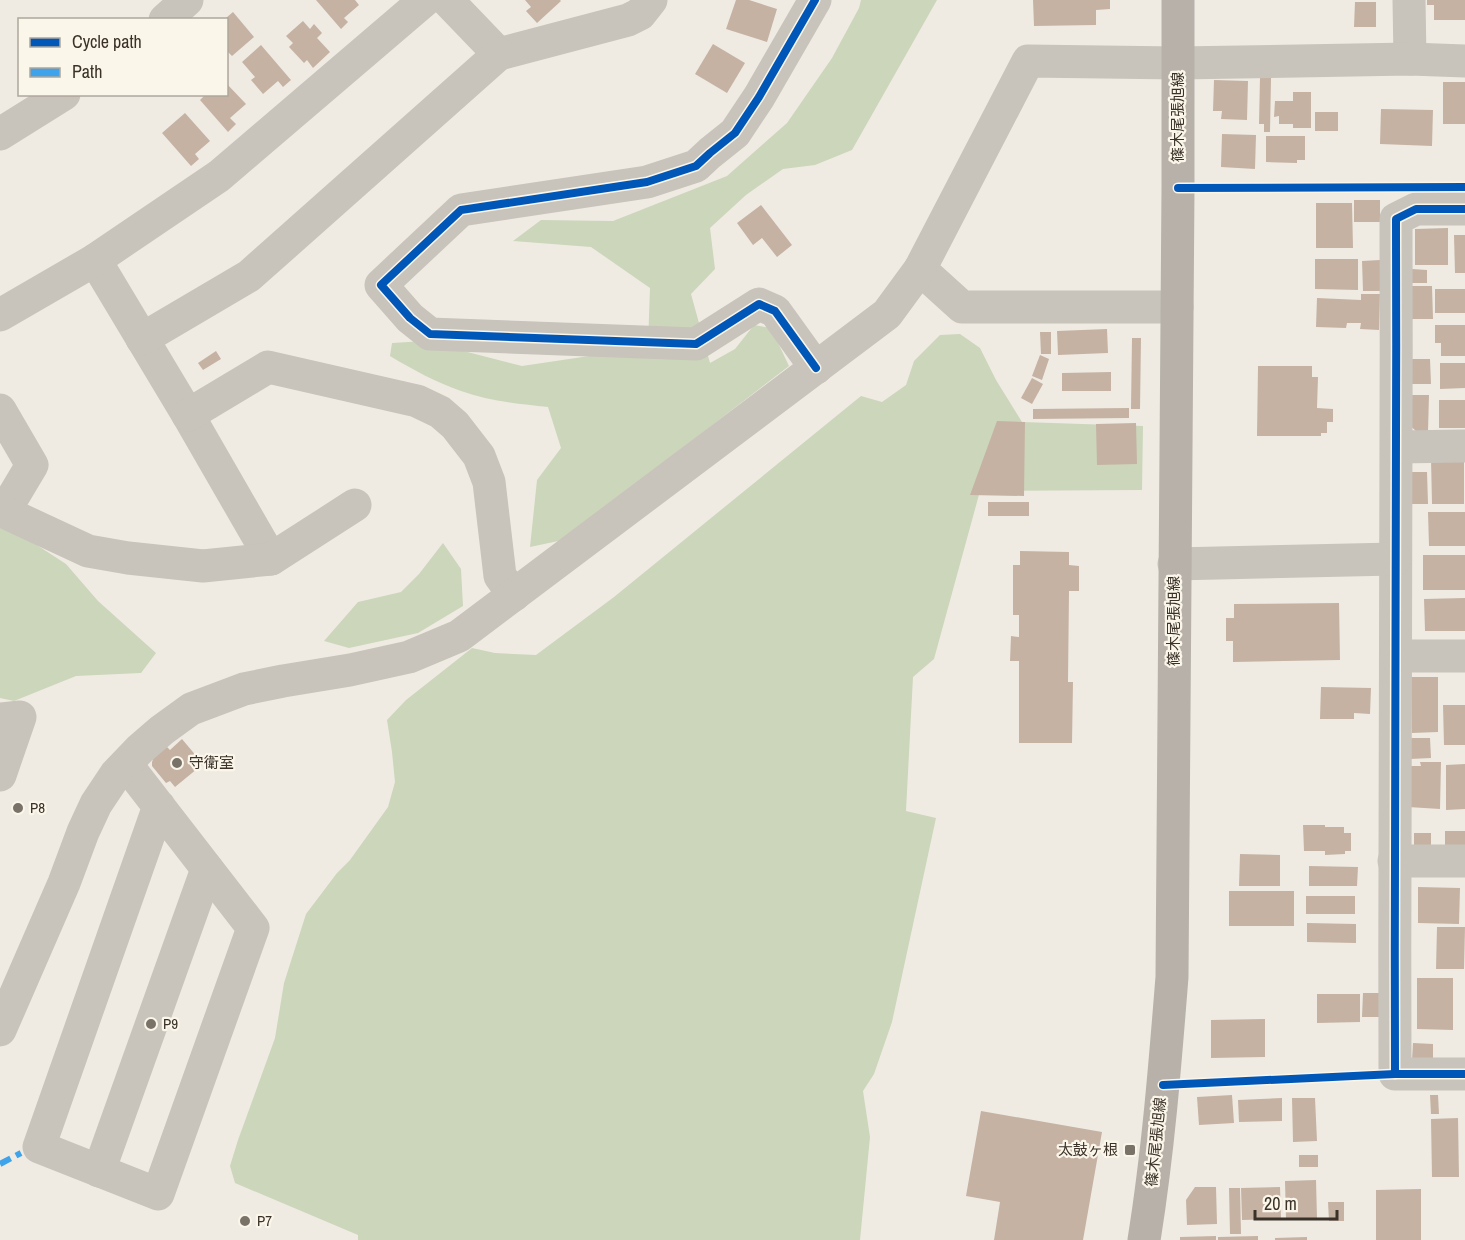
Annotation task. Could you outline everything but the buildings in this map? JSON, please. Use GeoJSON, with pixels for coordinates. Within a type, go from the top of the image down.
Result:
{"type":"FeatureCollection","features":[{"type":"Feature","properties":{"kind":"main road","name":"篠木尾張旭線"},"geometry":{"type":"LineString","coordinates":[[1144,1240],[1164,1075],[1172,977],[1178,0]]}},
{"type":"Feature","properties":{"kind":"street"},"geometry":{"type":"LineString","coordinates":[[167,18],[187,0]]}},
{"type":"Feature","properties":{"kind":"street"},"geometry":{"type":"LineString","coordinates":[[0,315],[95,260],[219,176],[425,0]]}},
{"type":"Feature","properties":{"kind":"street"},"geometry":{"type":"LineString","coordinates":[[447,0],[499,54]]}},
{"type":"Feature","properties":{"kind":"street"},"geometry":{"type":"LineString","coordinates":[[142,339],[249,276],[499,54],[628,20],[640,14],[651,0]]}},
{"type":"Feature","properties":{"kind":"street"},"geometry":{"type":"LineString","coordinates":[[815,0],[759,97],[735,133],[696,166],[647,182],[461,210],[381,285],[410,318],[430,334],[696,344],[759,304],[776,311],[816,368]]}},
{"type":"Feature","properties":{"kind":"street"},"geometry":{"type":"LineString","coordinates":[[1409,0],[1410,59]]}},
{"type":"Feature","properties":{"kind":"street"},"geometry":{"type":"LineString","coordinates":[[0,1030],[96,804],[117,774],[162,730],[191,709],[244,689],[409,657],[459,636],[887,314],[920,269],[1028,61],[1178,63],[1410,59],[1465,61]]}},
{"type":"Feature","properties":{"kind":"street"},"geometry":{"type":"LineString","coordinates":[[0,134],[61,96]]}},
{"type":"Feature","properties":{"kind":"street"},"geometry":{"type":"LineString","coordinates":[[1465,209],[1416,209],[1396,219],[1394,861],[1395,1074],[1465,1074]]}},
{"type":"Feature","properties":{"kind":"street"},"geometry":{"type":"LineString","coordinates":[[95,260],[271,559]]}},
{"type":"Feature","properties":{"kind":"street"},"geometry":{"type":"LineString","coordinates":[[920,269],[962,307],[1177,307]]}},
{"type":"Feature","properties":{"kind":"street"},"geometry":{"type":"LineString","coordinates":[[188,415],[268,367],[417,401],[440,412],[455,425],[479,456],[489,482],[500,576],[514,595]]}},
{"type":"Feature","properties":{"kind":"street"},"geometry":{"type":"LineString","coordinates":[[0,410],[32,465],[2,511],[88,551],[203,566],[271,559],[355,505]]}},
{"type":"Feature","properties":{"kind":"street"},"geometry":{"type":"LineString","coordinates":[[1397,447],[1465,446]]}},
{"type":"Feature","properties":{"kind":"street"},"geometry":{"type":"LineString","coordinates":[[1174,564],[1395,559]]}},
{"type":"Feature","properties":{"kind":"street"},"geometry":{"type":"LineString","coordinates":[[1396,656],[1465,656]]}},
{"type":"Feature","properties":{"kind":"street"},"geometry":{"type":"LineString","coordinates":[[0,719],[20,717],[0,775]]}},
{"type":"Feature","properties":{"kind":"street"},"geometry":{"type":"LineString","coordinates":[[126,764],[159,806],[207,869],[254,928],[158,1194],[39,1147],[159,806]]}},
{"type":"Feature","properties":{"kind":"street"},"geometry":{"type":"LineString","coordinates":[[1394,861],[1465,861]]}},
{"type":"Feature","properties":{"kind":"street"},"geometry":{"type":"LineString","coordinates":[[99,1171],[207,869]]}},
{"type":"Feature","properties":{"kind":"green space"},"geometry":{"type":"Polygon","coordinates":[[[861,0],[937,0],[852,150],[815,165],[783,169],[746,195],[710,228],[715,269],[691,294],[710,363],[735,349],[754,325],[771,328],[789,366],[563,540],[530,547],[537,480],[561,448],[548,407],[493,400],[452,387],[390,356],[392,343],[425,341],[522,366],[648,345],[650,288],[591,247],[513,241],[541,220],[613,221],[727,176],[787,123],[832,58],[861,0]]]}},
{"type":"Feature","properties":{"kind":"green space"},"geometry":{"type":"Polygon","coordinates":[[[960,334],[980,348],[996,380],[1022,422],[1143,426],[1142,490],[980,491],[934,659],[913,677],[906,811],[936,818],[892,1022],[874,1074],[863,1091],[870,1137],[860,1240],[358,1240],[358,1235],[235,1183],[230,1166],[275,1038],[284,983],[306,914],[337,873],[350,860],[388,807],[395,782],[387,720],[406,700],[472,648],[495,653],[536,655],[614,597],[861,396],[882,402],[906,385],[914,361],[940,335],[960,334]]]}},
{"type":"Feature","properties":{"kind":"green space"},"geometry":{"type":"Polygon","coordinates":[[[0,528],[26,538],[66,564],[98,601],[156,653],[141,673],[76,676],[14,701],[0,698],[0,528]]]}},
{"type":"Feature","properties":{"kind":"green space"},"geometry":{"type":"Polygon","coordinates":[[[443,543],[461,569],[463,606],[418,633],[349,648],[324,641],[358,602],[401,592],[419,574],[443,543]]]}},
{"type":"Feature","properties":{"kind":"marked path"},"geometry":{"type":"LineString","coordinates":[[0,1164],[21,1153]]}},
{"type":"Feature","properties":{"kind":"cycle path"},"geometry":{"type":"LineString","coordinates":[[815,0],[759,97],[735,133],[696,166],[647,182],[461,210],[381,285],[410,318],[430,334],[696,344],[759,304],[775,311],[816,368]]}},
{"type":"Feature","properties":{"kind":"cycle path"},"geometry":{"type":"LineString","coordinates":[[1178,188],[1465,187]]}},
{"type":"Feature","properties":{"kind":"cycle path"},"geometry":{"type":"LineString","coordinates":[[1395,1074],[1396,219],[1416,209],[1465,209]]}},
{"type":"Feature","properties":{"kind":"cycle path"},"geometry":{"type":"LineString","coordinates":[[1163,1085],[1395,1074],[1465,1074]]}},
{"type":"Feature","properties":{"kind":"place","name":"守衛室"},"geometry":{"type":"Point","coordinates":[177,763]}},
{"type":"Feature","properties":{"kind":"place","name":"P8"},"geometry":{"type":"Point","coordinates":[18,808]}},
{"type":"Feature","properties":{"kind":"place","name":"P9"},"geometry":{"type":"Point","coordinates":[151,1024]}},
{"type":"Feature","properties":{"kind":"place","name":"太鼓ヶ根"},"geometry":{"type":"Point","coordinates":[1130,1150]}},
{"type":"Feature","properties":{"kind":"place","name":"P7"},"geometry":{"type":"Point","coordinates":[245,1221]}}]}
